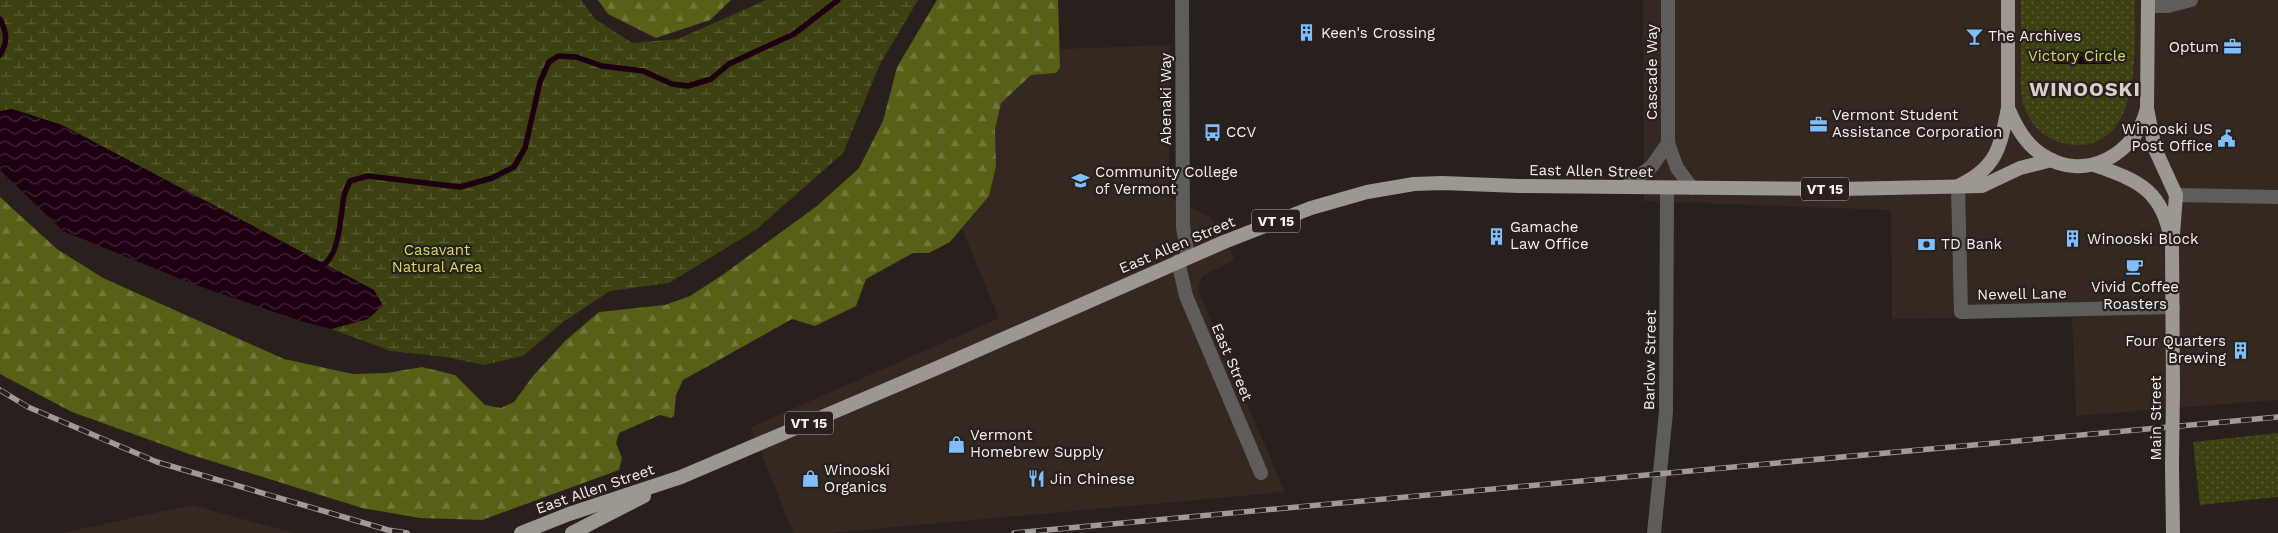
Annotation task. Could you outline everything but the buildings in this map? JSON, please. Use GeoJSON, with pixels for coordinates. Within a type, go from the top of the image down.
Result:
{"type":"FeatureCollection","features":[{"type":"Feature","properties":{"kind":"main road","name":"Main Street"},"geometry":{"type":"LineString","coordinates":[[2008,0],[2008,108],[2013,120],[2026,140],[2039,152],[2052,160],[2073,166],[2094,166],[2131,180],[2152,195],[2164,210],[2172,244]]}},
{"type":"Feature","properties":{"kind":"main road","name":"Main Street"},"geometry":{"type":"LineString","coordinates":[[2148,3],[2147,108],[2155,149],[2163,168],[2174,186],[2176,195],[2172,244],[2173,533]]}},
{"type":"Feature","properties":{"kind":"main road","name":"East Allen Street"},"geometry":{"type":"LineString","coordinates":[[1958,186],[1972,179],[1985,169],[1996,156],[2001,143],[2008,108]]}},
{"type":"Feature","properties":{"kind":"main road","name":"Main Street"},"geometry":{"type":"LineString","coordinates":[[2094,166],[2116,155],[2130,142],[2140,127],[2147,108]]}},
{"type":"Feature","properties":{"kind":"main road","name":"East Allen Street"},"geometry":{"type":"LineString","coordinates":[[572,533],[680,477],[928,372],[1183,259],[1311,208],[1360,194],[1396,186],[1442,183],[1667,188],[1902,189],[1982,186],[2020,168],[2052,160]]}},
{"type":"Feature","properties":{"kind":"main road","name":"East Allen Street"},"geometry":{"type":"LineString","coordinates":[[521,533],[569,514],[680,477]]}},
{"type":"Feature","properties":{"kind":"street","name":"Abenaki Way"},"geometry":{"type":"LineString","coordinates":[[1182,0],[1183,259]]}},
{"type":"Feature","properties":{"kind":"street","name":"Cascade Way"},"geometry":{"type":"LineString","coordinates":[[1668,0],[1668,144],[1677,168],[1692,188]]}},
{"type":"Feature","properties":{"kind":"street"},"geometry":{"type":"LineString","coordinates":[[2148,3],[2168,6],[2191,0]]}},
{"type":"Feature","properties":{"kind":"street"},"geometry":{"type":"LineString","coordinates":[[1625,187],[1652,166],[1668,144]]}},
{"type":"Feature","properties":{"kind":"street","name":"Newell Lane"},"geometry":{"type":"LineString","coordinates":[[1958,186],[1961,312],[2173,307]]}},
{"type":"Feature","properties":{"kind":"street","name":"Barlow Street"},"geometry":{"type":"LineString","coordinates":[[1654,533],[1666,412],[1667,188]]}},
{"type":"Feature","properties":{"kind":"street"},"geometry":{"type":"LineString","coordinates":[[2176,195],[2278,198]]}},
{"type":"Feature","properties":{"kind":"street","name":"East Street"},"geometry":{"type":"LineString","coordinates":[[1183,259],[1186,296],[1261,473]]}},
{"type":"Feature","properties":{"kind":"shaded area"},"geometry":{"type":"Polygon","coordinates":[[[1643,0],[2278,0],[2278,400],[2076,416],[2072,317],[1892,319],[1891,210],[1644,201],[1643,0]]]}},
{"type":"Feature","properties":{"kind":"shaded area"},"geometry":{"type":"Polygon","coordinates":[[[1170,45],[1169,197],[1211,218],[1235,260],[1202,276],[1198,290],[1285,492],[830,533],[793,533],[751,427],[999,318],[962,229],[989,196],[996,166],[995,129],[1001,103],[1031,75],[1056,73],[1060,68],[1060,49],[1170,45]]]}},
{"type":"Feature","properties":{"kind":"shaded area"},"geometry":{"type":"Polygon","coordinates":[[[191,505],[294,533],[63,533],[191,505]]]}},
{"type":"Feature","properties":{"kind":"green space","name":"Casavant Natural Area"},"geometry":{"type":"Polygon","coordinates":[[[0,0],[581,0],[595,19],[632,43],[678,39],[766,0],[918,0],[880,64],[843,153],[757,229],[669,283],[610,291],[563,322],[523,356],[484,365],[446,357],[391,351],[331,329],[368,319],[374,290],[62,125],[12,109],[0,111],[0,0]]]}},
{"type":"Feature","properties":{"kind":"green space"},"geometry":{"type":"Polygon","coordinates":[[[598,0],[731,0],[710,20],[656,38],[608,14],[598,0]]]}},
{"type":"Feature","properties":{"kind":"green space"},"geometry":{"type":"Polygon","coordinates":[[[937,0],[1058,0],[1060,68],[1056,73],[1031,75],[1001,103],[995,129],[996,166],[989,196],[950,242],[929,253],[913,253],[866,279],[856,306],[815,326],[792,319],[683,380],[676,395],[674,416],[671,418],[660,415],[619,433],[616,443],[622,458],[619,470],[482,520],[420,518],[362,508],[189,454],[72,412],[0,374],[0,197],[57,249],[103,278],[284,359],[353,374],[387,373],[422,367],[455,375],[485,405],[501,408],[514,402],[533,376],[565,341],[599,312],[665,305],[690,296],[721,276],[817,206],[859,168],[883,121],[897,67],[937,0]]]}},
{"type":"Feature","properties":{"kind":"green space","name":"Victory Circle"},"geometry":{"type":"Polygon","coordinates":[[[2021,0],[2135,0],[2134,59],[2128,102],[2120,120],[2109,134],[2089,144],[2067,144],[2056,141],[2044,134],[2030,119],[2024,106],[2021,92],[2021,0]]]}},
{"type":"Feature","properties":{"kind":"green space"},"geometry":{"type":"Polygon","coordinates":[[[2278,433],[2278,497],[2200,505],[2193,442],[2278,433]]]}},
{"type":"Feature","properties":{"kind":"water"},"geometry":{"type":"Polygon","coordinates":[[[2054,52],[2111,52],[2111,64],[2054,64],[2054,52]]]}},
{"type":"Feature","properties":{"kind":"water"},"geometry":{"type":"Polygon","coordinates":[[[12,109],[62,125],[374,290],[383,305],[368,319],[331,329],[301,321],[193,284],[63,231],[0,170],[0,111],[12,109]]]}},
{"type":"Feature","properties":{"kind":"waterway"},"geometry":{"type":"LineString","coordinates":[[319,267],[332,255],[336,246],[344,196],[350,181],[368,176],[460,187],[492,178],[514,167],[525,148],[540,82],[549,62],[558,56],[576,57],[602,66],[643,71],[672,84],[688,86],[711,79],[729,64],[794,34],[838,0]]}},
{"type":"Feature","properties":{"kind":"waterway"},"geometry":{"type":"LineString","coordinates":[[0,19],[6,37],[0,55]]}},
{"type":"Feature","properties":{"kind":"railway"},"geometry":{"type":"LineString","coordinates":[[0,390],[28,407],[157,462],[388,530],[407,533]]}},
{"type":"Feature","properties":{"kind":"railway"},"geometry":{"type":"LineString","coordinates":[[1014,533],[2278,417]]}},
{"type":"Feature","properties":{"kind":"place","name":"Keen's Crossing"},"geometry":{"type":"Point","coordinates":[1307,33]}},
{"type":"Feature","properties":{"kind":"place","name":"The Archives"},"geometry":{"type":"Point","coordinates":[1974,36]}},
{"type":"Feature","properties":{"kind":"place","name":"Optum"},"geometry":{"type":"Point","coordinates":[2233,47]}},
{"type":"Feature","properties":{"kind":"place","name":"Vermont Student Assistance Corporation"},"geometry":{"type":"Point","coordinates":[1818,124]}},
{"type":"Feature","properties":{"kind":"place","name":"CCV"},"geometry":{"type":"Point","coordinates":[1212,132]}},
{"type":"Feature","properties":{"kind":"place","name":"Winooski US Post Office"},"geometry":{"type":"Point","coordinates":[2227,138]}},
{"type":"Feature","properties":{"kind":"place","name":"Community College of Vermont"},"geometry":{"type":"Point","coordinates":[1081,181]}},
{"type":"Feature","properties":{"kind":"place","name":"Gamache Law Office"},"geometry":{"type":"Point","coordinates":[1496,236]}},
{"type":"Feature","properties":{"kind":"place","name":"Winooski Block"},"geometry":{"type":"Point","coordinates":[2073,239]}},
{"type":"Feature","properties":{"kind":"place","name":"TD Bank"},"geometry":{"type":"Point","coordinates":[1927,244]}},
{"type":"Feature","properties":{"kind":"place","name":"Vivid Coffee Roasters"},"geometry":{"type":"Point","coordinates":[2135,266]}},
{"type":"Feature","properties":{"kind":"place","name":"Four Quarters Brewing"},"geometry":{"type":"Point","coordinates":[2240,350]}},
{"type":"Feature","properties":{"kind":"place","name":"Vermont Homebrew Supply"},"geometry":{"type":"Point","coordinates":[956,444]}},
{"type":"Feature","properties":{"kind":"place","name":"Winooski Organics"},"geometry":{"type":"Point","coordinates":[810,479]}},
{"type":"Feature","properties":{"kind":"place","name":"Jin Chinese"},"geometry":{"type":"Point","coordinates":[1036,479]}},
{"type":"Feature","properties":{"kind":"district","name":"WINOOSKI"},"geometry":{"type":"Point","coordinates":[2085,89]}}]}
